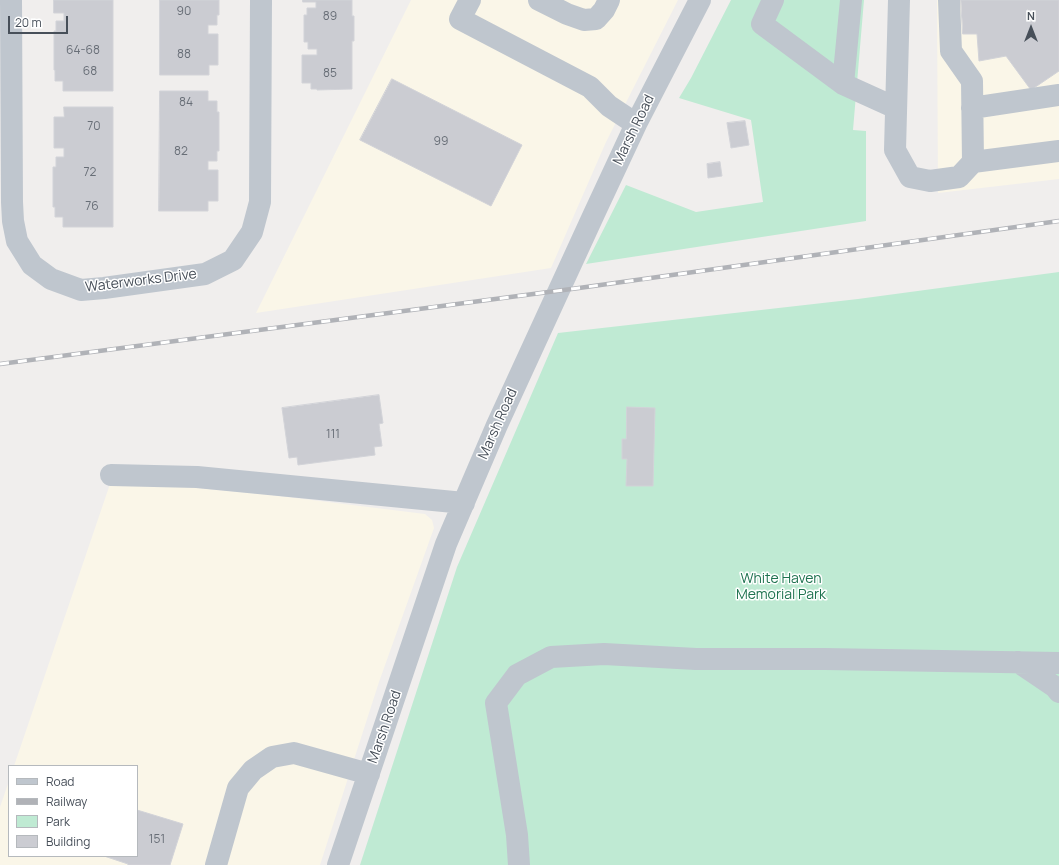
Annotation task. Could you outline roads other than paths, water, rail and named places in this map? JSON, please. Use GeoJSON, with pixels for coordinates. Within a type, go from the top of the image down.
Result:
{"type":"FeatureCollection","features":[{"type":"Feature","properties":{"kind":"street","name":"Waterworks Drive"},"geometry":{"type":"LineString","coordinates":[[11,0],[12,202],[13,221],[17,241],[32,265],[51,279],[81,290],[205,274],[233,260],[252,232],[260,202],[261,0]]}},
{"type":"Feature","properties":{"kind":"street"},"geometry":{"type":"LineString","coordinates":[[470,0],[460,19],[590,87],[609,106],[636,124]]}},
{"type":"Feature","properties":{"kind":"street"},"geometry":{"type":"LineString","coordinates":[[539,0],[567,14],[584,20],[596,19],[604,10],[609,0]]}},
{"type":"Feature","properties":{"kind":"street","name":"Marsh Road"},"geometry":{"type":"LineString","coordinates":[[338,865],[446,544],[497,425],[636,124],[700,0]]}},
{"type":"Feature","properties":{"kind":"street"},"geometry":{"type":"LineString","coordinates":[[773,0],[762,24],[843,84],[896,108]]}},
{"type":"Feature","properties":{"kind":"street"},"geometry":{"type":"LineString","coordinates":[[843,84],[851,0]]}},
{"type":"Feature","properties":{"kind":"street"},"geometry":{"type":"LineString","coordinates":[[900,0],[895,150],[910,177],[930,182],[959,178],[973,162],[1059,151]]}},
{"type":"Feature","properties":{"kind":"street"},"geometry":{"type":"LineString","coordinates":[[949,0],[951,51],[972,81],[973,162]]}},
{"type":"Feature","properties":{"kind":"street"},"geometry":{"type":"LineString","coordinates":[[972,108],[1059,95]]}},
{"type":"Feature","properties":{"kind":"street"},"geometry":{"type":"LineString","coordinates":[[111,475],[197,477],[464,503]]}},
{"type":"Feature","properties":{"kind":"street"},"geometry":{"type":"LineString","coordinates":[[519,865],[517,835],[496,703],[517,675],[551,656],[604,654],[696,659],[825,659],[1059,663]]}},
{"type":"Feature","properties":{"kind":"street"},"geometry":{"type":"LineString","coordinates":[[1018,662],[1055,687],[1059,692]]}},
{"type":"Feature","properties":{"kind":"street"},"geometry":{"type":"LineString","coordinates":[[216,865],[238,788],[253,770],[272,757],[294,753],[369,774]]}},
{"type":"Feature","properties":{"kind":"railway"},"geometry":{"type":"LineString","coordinates":[[0,364],[579,288],[1059,221]]}},
{"type":"Feature","properties":{"kind":"park label","name":"White Haven Memorial Park"},"geometry":{"type":"Point","coordinates":[781,588]}}]}
